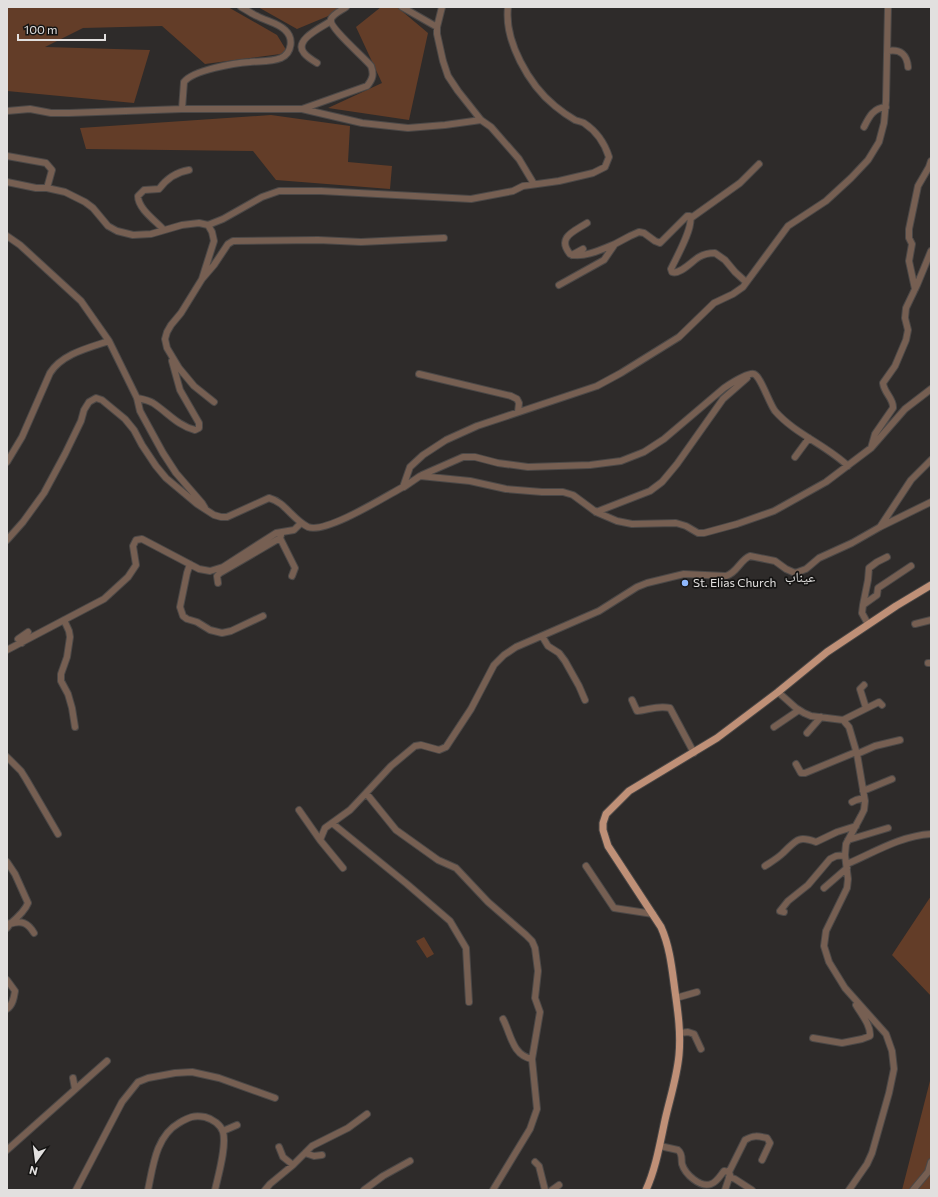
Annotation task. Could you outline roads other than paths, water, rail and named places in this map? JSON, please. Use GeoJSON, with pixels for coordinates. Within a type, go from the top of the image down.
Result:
{"type":"FeatureCollection","features":[{"type":"Feature","properties":{"kind":"main road"},"geometry":{"type":"LineString","coordinates":[[646,1190],[660,1146],[679,1057],[680,1033],[669,950],[665,936],[653,914],[608,846],[604,836],[603,822],[606,814],[629,791],[729,730],[827,652],[868,624],[931,585]]}},
{"type":"Feature","properties":{"kind":"street"},"geometry":{"type":"LineString","coordinates":[[182,109],[184,82],[190,77],[223,66],[276,59],[288,53],[291,41],[289,34],[284,29],[241,7]]}},
{"type":"Feature","properties":{"kind":"street"},"geometry":{"type":"LineString","coordinates":[[317,63],[305,55],[302,50],[303,40],[331,21],[334,15],[346,7]]}},
{"type":"Feature","properties":{"kind":"street"},"geometry":{"type":"LineString","coordinates":[[402,7],[437,27]]}},
{"type":"Feature","properties":{"kind":"street"},"geometry":{"type":"LineString","coordinates":[[442,7],[437,27],[443,61],[448,76],[481,120],[491,127],[519,159],[534,184]]}},
{"type":"Feature","properties":{"kind":"street"},"geometry":{"type":"LineString","coordinates":[[7,182],[64,192],[85,202],[93,208],[108,226],[118,231],[133,235],[151,234],[182,225],[199,223],[208,225],[262,197],[280,191],[320,191],[472,199],[513,191],[523,186],[559,181],[599,172],[605,167],[609,157],[604,143],[584,123],[576,120],[554,105],[532,81],[526,72],[508,30],[508,7]]}},
{"type":"Feature","properties":{"kind":"street"},"geometry":{"type":"LineString","coordinates":[[404,487],[410,467],[433,448],[467,430],[597,386],[621,373],[679,336],[714,303],[740,289],[788,226],[826,201],[868,160],[880,142],[886,107],[888,7]]}},
{"type":"Feature","properties":{"kind":"street"},"geometry":{"type":"LineString","coordinates":[[302,109],[367,86],[371,82],[373,76],[371,66],[336,30],[331,21]]}},
{"type":"Feature","properties":{"kind":"street"},"geometry":{"type":"LineString","coordinates":[[888,52],[896,50],[903,54],[907,61],[908,67]]}},
{"type":"Feature","properties":{"kind":"street"},"geometry":{"type":"LineString","coordinates":[[864,127],[872,112],[880,107],[886,107]]}},
{"type":"Feature","properties":{"kind":"street"},"geometry":{"type":"LineString","coordinates":[[7,111],[30,109],[69,113],[182,109],[302,109],[362,123],[399,127],[445,125],[481,120]]}},
{"type":"Feature","properties":{"kind":"street"},"geometry":{"type":"LineString","coordinates":[[7,156],[46,163],[52,170],[47,188]]}},
{"type":"Feature","properties":{"kind":"street"},"geometry":{"type":"LineString","coordinates":[[915,289],[909,261],[912,244],[909,238],[909,229],[918,186],[931,160]]}},
{"type":"Feature","properties":{"kind":"street"},"geometry":{"type":"LineString","coordinates":[[746,282],[735,272],[726,260],[715,253],[703,255],[680,272],[675,273],[671,270],[688,230],[691,218],[740,183],[759,164]]}},
{"type":"Feature","properties":{"kind":"street"},"geometry":{"type":"LineString","coordinates":[[164,230],[142,207],[138,201],[138,196],[144,190],[160,189],[165,182],[178,173],[189,170]]}},
{"type":"Feature","properties":{"kind":"street"},"geometry":{"type":"LineString","coordinates":[[587,223],[569,234],[566,238],[566,248],[572,256],[580,256],[599,250],[639,232],[644,233],[660,243],[687,216],[690,216],[691,218]]}},
{"type":"Feature","properties":{"kind":"street"},"geometry":{"type":"LineString","coordinates":[[202,279],[214,241],[212,232],[208,225]]}},
{"type":"Feature","properties":{"kind":"street"},"geometry":{"type":"LineString","coordinates":[[7,236],[20,245],[81,301],[109,342],[137,398],[140,411],[162,454],[206,510]]}},
{"type":"Feature","properties":{"kind":"street"},"geometry":{"type":"LineString","coordinates":[[137,398],[152,402],[188,429],[195,430],[199,428],[199,423],[180,390],[167,348],[167,332],[171,324],[181,313],[202,279],[214,265],[228,244],[233,241],[318,240],[361,242],[444,238]]}},
{"type":"Feature","properties":{"kind":"street"},"geometry":{"type":"LineString","coordinates":[[558,285],[604,260],[615,244]]}},
{"type":"Feature","properties":{"kind":"street"},"geometry":{"type":"LineString","coordinates":[[572,256],[583,249]]}},
{"type":"Feature","properties":{"kind":"street"},"geometry":{"type":"LineString","coordinates":[[871,448],[875,434],[893,408],[893,404],[883,383],[895,366],[906,340],[908,330],[905,313],[931,251]]}},
{"type":"Feature","properties":{"kind":"street"},"geometry":{"type":"LineString","coordinates":[[7,462],[22,437],[54,366],[64,358],[91,347],[109,342]]}},
{"type":"Feature","properties":{"kind":"street"},"geometry":{"type":"LineString","coordinates":[[167,348],[186,378],[214,402]]}},
{"type":"Feature","properties":{"kind":"street"},"geometry":{"type":"LineString","coordinates":[[420,374],[511,396],[517,399],[519,404],[518,412]]}},
{"type":"Feature","properties":{"kind":"street"},"geometry":{"type":"LineString","coordinates":[[752,374],[759,378],[774,410],[790,425],[837,456],[848,466]]}},
{"type":"Feature","properties":{"kind":"street"},"geometry":{"type":"LineString","coordinates":[[7,540],[23,522],[44,493],[81,421],[84,410],[89,402],[96,398],[102,400],[125,419],[134,430],[156,466],[171,482],[214,516],[221,518],[227,517],[269,498],[276,500],[301,523],[310,528],[315,528],[334,524],[404,487],[420,476],[463,457],[475,457],[498,463],[528,467],[590,465],[621,461],[644,452],[664,439],[724,388],[752,374]]}},
{"type":"Feature","properties":{"kind":"street"},"geometry":{"type":"LineString","coordinates":[[596,512],[650,491],[662,482],[677,464],[723,399],[752,374]]}},
{"type":"Feature","properties":{"kind":"street"},"geometry":{"type":"LineString","coordinates":[[420,476],[470,481],[506,488],[542,492],[563,492],[573,495],[596,512],[617,521],[632,524],[676,523],[686,526],[698,533],[704,533],[737,524],[779,508],[826,482],[871,448],[902,412],[931,389]]}},
{"type":"Feature","properties":{"kind":"street"},"geometry":{"type":"LineString","coordinates":[[795,457],[809,438]]}},
{"type":"Feature","properties":{"kind":"street"},"geometry":{"type":"LineString","coordinates":[[880,527],[911,480],[931,460]]}},
{"type":"Feature","properties":{"kind":"street"},"geometry":{"type":"LineString","coordinates":[[320,840],[325,828],[350,810],[391,766],[415,746],[421,745],[439,750],[446,747],[468,715],[490,672],[499,660],[516,647],[599,611],[633,589],[647,583],[684,574],[726,576],[732,573],[747,557],[750,556],[776,561],[786,569],[795,573],[806,569],[819,558],[852,543],[880,527],[931,502]]}},
{"type":"Feature","properties":{"kind":"street"},"geometry":{"type":"LineString","coordinates":[[7,650],[104,599],[128,577],[136,565],[133,546],[136,540],[142,539],[190,564],[198,570],[215,570],[223,567],[276,533],[294,530],[301,523]]}},
{"type":"Feature","properties":{"kind":"street"},"geometry":{"type":"LineString","coordinates":[[218,583],[217,576],[220,573],[280,538],[284,532]]}},
{"type":"Feature","properties":{"kind":"street"},"geometry":{"type":"LineString","coordinates":[[280,538],[295,568],[292,576]]}},
{"type":"Feature","properties":{"kind":"street"},"geometry":{"type":"LineString","coordinates":[[868,624],[862,613],[869,568],[887,557]]}},
{"type":"Feature","properties":{"kind":"street"},"geometry":{"type":"LineString","coordinates":[[190,564],[180,607],[183,616],[187,619],[197,622],[210,630],[231,632],[263,616]]}},
{"type":"Feature","properties":{"kind":"street"},"geometry":{"type":"LineString","coordinates":[[863,605],[877,595],[878,588],[911,566]]}},
{"type":"Feature","properties":{"kind":"street"},"geometry":{"type":"LineString","coordinates":[[64,620],[70,637],[67,657],[61,674],[62,681],[72,708],[75,727]]}},
{"type":"Feature","properties":{"kind":"street"},"geometry":{"type":"LineString","coordinates":[[915,624],[931,620]]}},
{"type":"Feature","properties":{"kind":"street"},"geometry":{"type":"LineString","coordinates":[[22,642],[18,639],[28,632]]}},
{"type":"Feature","properties":{"kind":"street"},"geometry":{"type":"LineString","coordinates":[[542,636],[548,646],[559,653],[565,660],[585,700]]}},
{"type":"Feature","properties":{"kind":"street"},"geometry":{"type":"LineString","coordinates":[[864,685],[860,689],[866,708]]}},
{"type":"Feature","properties":{"kind":"street"},"geometry":{"type":"LineString","coordinates":[[778,692],[799,710],[811,716],[842,720],[879,702],[882,705]]}},
{"type":"Feature","properties":{"kind":"street"},"geometry":{"type":"LineString","coordinates":[[632,700],[637,711],[663,706],[670,708],[694,752]]}},
{"type":"Feature","properties":{"kind":"street"},"geometry":{"type":"LineString","coordinates":[[774,726],[799,710]]}},
{"type":"Feature","properties":{"kind":"street"},"geometry":{"type":"LineString","coordinates":[[807,733],[821,717]]}},
{"type":"Feature","properties":{"kind":"street"},"geometry":{"type":"LineString","coordinates":[[813,1038],[842,1043],[870,1036],[869,1026],[829,962],[824,946],[829,922],[846,888],[848,879],[845,855],[848,840],[864,810],[864,798],[856,753],[849,727],[842,720]]}},
{"type":"Feature","properties":{"kind":"street"},"geometry":{"type":"LineString","coordinates":[[796,764],[801,773],[805,773],[875,746],[900,740]]}},
{"type":"Feature","properties":{"kind":"street"},"geometry":{"type":"LineString","coordinates":[[7,757],[23,775],[58,834]]}},
{"type":"Feature","properties":{"kind":"street"},"geometry":{"type":"LineString","coordinates":[[863,791],[892,778]]}},
{"type":"Feature","properties":{"kind":"street"},"geometry":{"type":"LineString","coordinates":[[366,793],[396,830],[438,860],[456,868],[488,902],[532,941],[535,948],[538,971],[535,998],[540,1012],[532,1059],[537,1109],[536,1115],[530,1129],[493,1190]]}},
{"type":"Feature","properties":{"kind":"street"},"geometry":{"type":"LineString","coordinates":[[852,802],[864,798]]}},
{"type":"Feature","properties":{"kind":"street"},"geometry":{"type":"LineString","coordinates":[[299,810],[320,840],[343,868]]}},
{"type":"Feature","properties":{"kind":"street"},"geometry":{"type":"LineString","coordinates":[[332,823],[450,921],[466,948],[469,1002]]}},
{"type":"Feature","properties":{"kind":"street"},"geometry":{"type":"LineString","coordinates":[[764,866],[784,853],[790,845],[799,839],[807,839],[816,842],[837,832],[856,826]]}},
{"type":"Feature","properties":{"kind":"street"},"geometry":{"type":"LineString","coordinates":[[848,840],[888,828]]}},
{"type":"Feature","properties":{"kind":"street"},"geometry":{"type":"LineString","coordinates":[[824,888],[847,866],[883,846],[904,838],[931,834]]}},
{"type":"Feature","properties":{"kind":"street"},"geometry":{"type":"LineString","coordinates":[[784,912],[780,911],[788,901],[808,885],[830,859],[845,855]]}},
{"type":"Feature","properties":{"kind":"street"},"geometry":{"type":"LineString","coordinates":[[7,862],[15,874],[28,903],[26,907],[8,925]]}},
{"type":"Feature","properties":{"kind":"street"},"geometry":{"type":"LineString","coordinates":[[586,866],[614,908],[653,914]]}},
{"type":"Feature","properties":{"kind":"street"},"geometry":{"type":"LineString","coordinates":[[8,925],[22,922],[29,925],[34,934]]}},
{"type":"Feature","properties":{"kind":"street"},"geometry":{"type":"LineString","coordinates":[[7,980],[15,991],[14,1000],[7,1009]]}},
{"type":"Feature","properties":{"kind":"street"},"geometry":{"type":"LineString","coordinates":[[676,998],[697,992]]}},
{"type":"Feature","properties":{"kind":"street"},"geometry":{"type":"LineString","coordinates":[[849,1190],[867,1164],[872,1153],[889,1093],[894,1068],[892,1051],[886,1034],[850,995]]}},
{"type":"Feature","properties":{"kind":"street"},"geometry":{"type":"LineString","coordinates":[[503,1019],[514,1047],[518,1052],[532,1059]]}},
{"type":"Feature","properties":{"kind":"street"},"geometry":{"type":"LineString","coordinates":[[680,1033],[688,1032],[694,1034],[700,1049]]}},
{"type":"Feature","properties":{"kind":"street"},"geometry":{"type":"LineString","coordinates":[[7,1150],[107,1061]]}},
{"type":"Feature","properties":{"kind":"street"},"geometry":{"type":"LineString","coordinates":[[76,1190],[122,1102],[138,1082],[148,1078],[175,1073],[192,1072],[219,1078],[275,1098]]}},
{"type":"Feature","properties":{"kind":"street"},"geometry":{"type":"LineString","coordinates":[[74,1078],[75,1089]]}},
{"type":"Feature","properties":{"kind":"street"},"geometry":{"type":"LineString","coordinates":[[265,1190],[312,1146],[348,1128],[367,1114]]}},
{"type":"Feature","properties":{"kind":"street"},"geometry":{"type":"LineString","coordinates":[[148,1190],[154,1160],[165,1134],[174,1126],[186,1119],[196,1116],[208,1118],[218,1124],[223,1131],[224,1142],[215,1190]]}},
{"type":"Feature","properties":{"kind":"street"},"geometry":{"type":"LineString","coordinates":[[223,1131],[237,1125]]}},
{"type":"Feature","properties":{"kind":"street"},"geometry":{"type":"LineString","coordinates":[[725,1190],[729,1175],[745,1140],[750,1137],[757,1136],[766,1138],[770,1143],[762,1160]]}},
{"type":"Feature","properties":{"kind":"street"},"geometry":{"type":"LineString","coordinates":[[660,1146],[678,1150],[680,1152],[682,1165],[686,1173],[690,1177],[702,1183],[708,1185],[712,1184],[724,1171],[735,1180],[752,1190]]}},
{"type":"Feature","properties":{"kind":"street"},"geometry":{"type":"LineString","coordinates":[[279,1147],[284,1157],[293,1165]]}},
{"type":"Feature","properties":{"kind":"street"},"geometry":{"type":"LineString","coordinates":[[305,1152],[314,1156],[322,1155]]}},
{"type":"Feature","properties":{"kind":"street"},"geometry":{"type":"LineString","coordinates":[[364,1190],[383,1176],[410,1162]]}},
{"type":"Feature","properties":{"kind":"street"},"geometry":{"type":"LineString","coordinates":[[535,1162],[539,1166],[545,1190]]}},
{"type":"Feature","properties":{"kind":"street"},"geometry":{"type":"LineString","coordinates":[[913,1190],[928,1172],[931,1162]]}},
{"type":"Feature","properties":{"kind":"street"},"geometry":{"type":"LineString","coordinates":[[552,1190],[559,1185]]}},
{"type":"Feature","properties":{"kind":"place","name":"St. Elias Church"},"geometry":{"type":"Point","coordinates":[685,583]}},
{"type":"Feature","properties":{"kind":"district","name":"عيناب"},"geometry":{"type":"Point","coordinates":[800,577]}}]}
